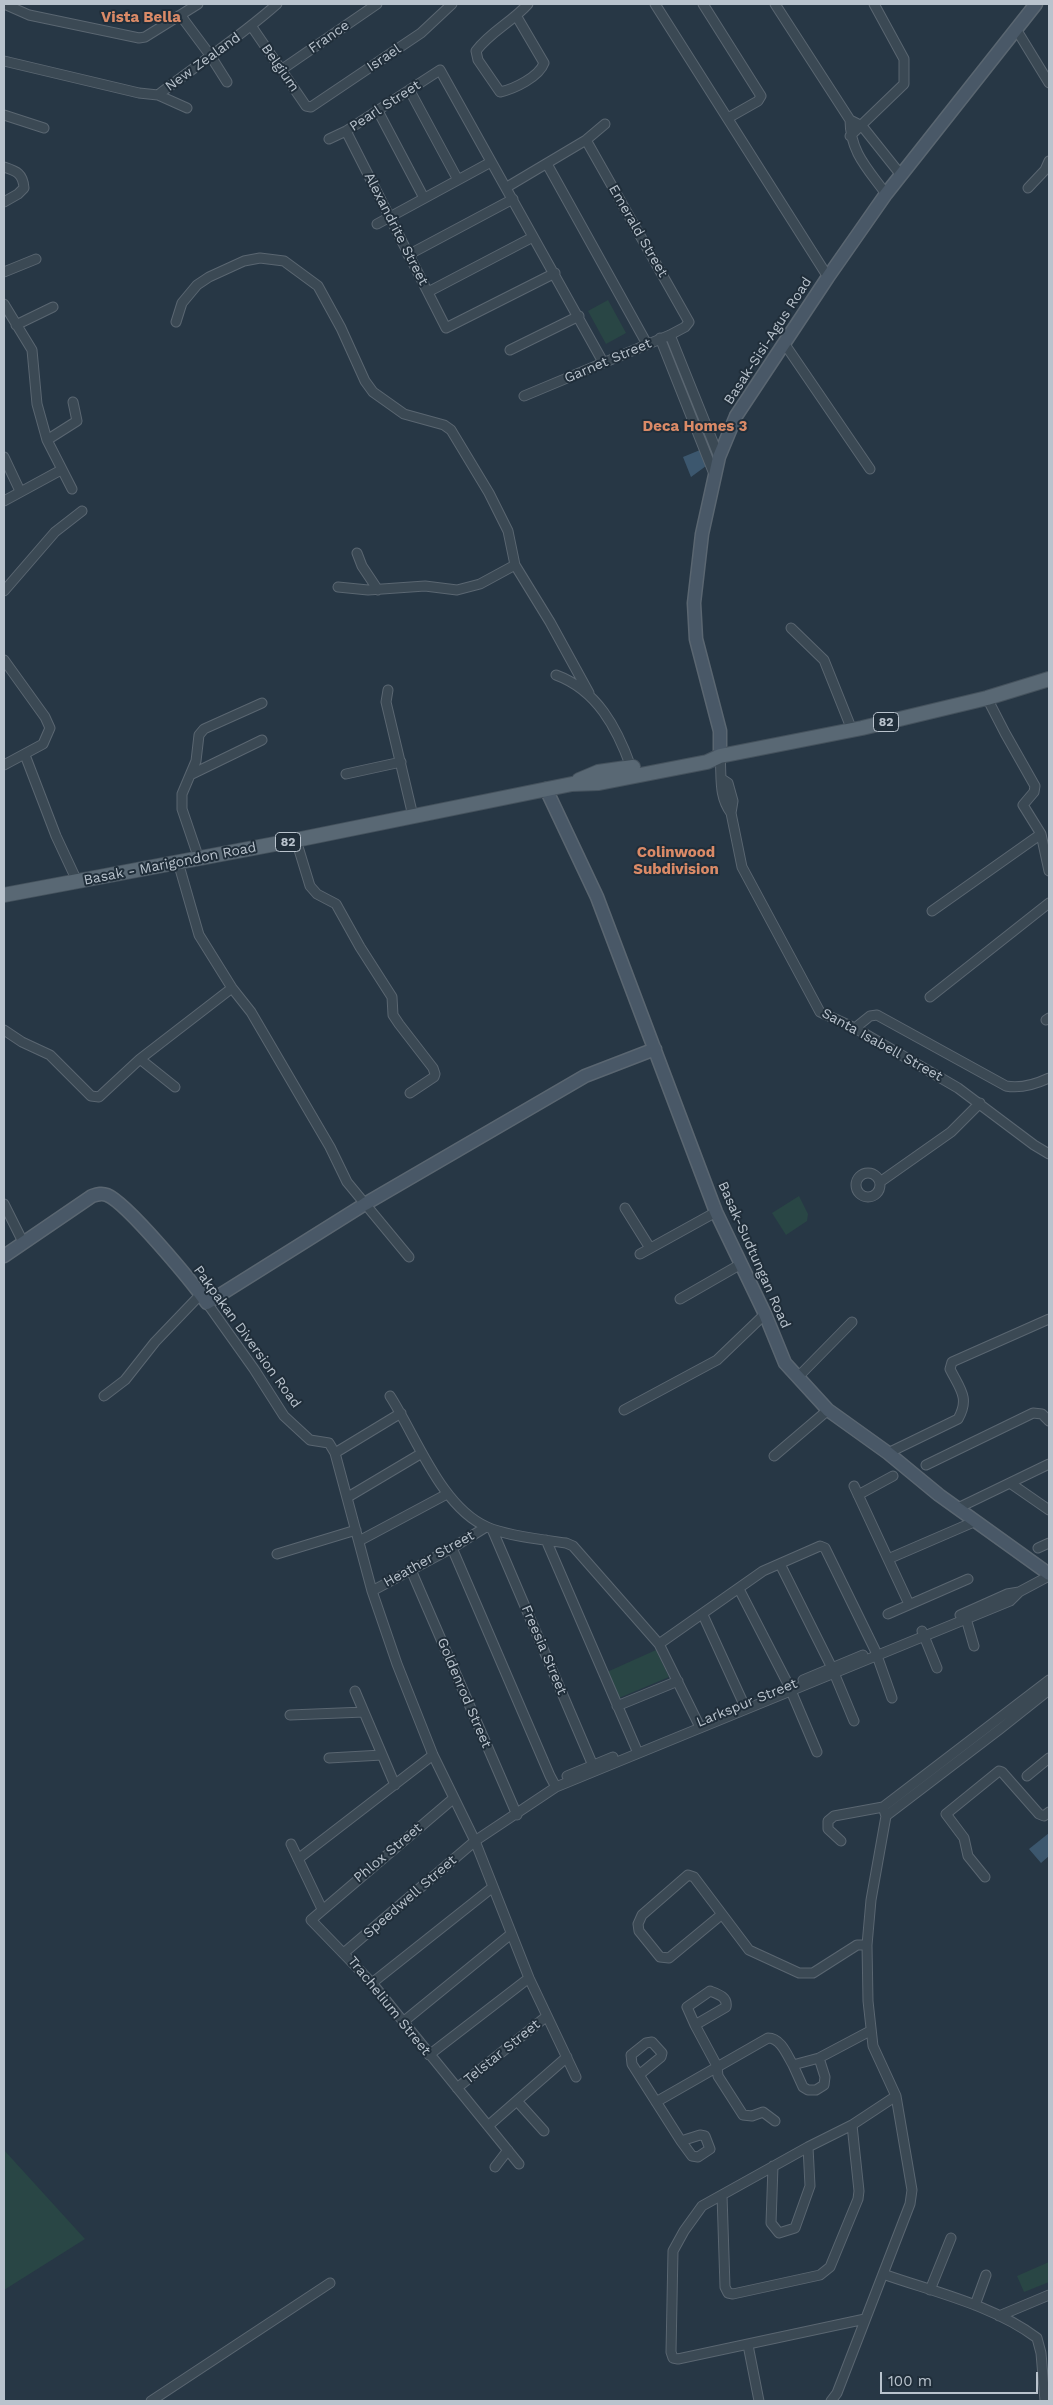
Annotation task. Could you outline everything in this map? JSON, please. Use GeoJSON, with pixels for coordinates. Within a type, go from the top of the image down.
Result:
{"type":"FeatureCollection","features":[{"type":"Feature","properties":{"kind":"main road","name":"Basak - Marigondon Road"},"geometry":{"type":"LineString","coordinates":[[4,894],[199,859],[572,784],[599,783],[707,762],[720,756],[852,730],[987,698],[1049,680]]}},
{"type":"Feature","properties":{"kind":"main road","name":"Basak - Marigondon Road"},"geometry":{"type":"LineString","coordinates":[[572,784],[598,772],[705,753],[720,756]]}},
{"type":"Feature","properties":{"kind":"street"},"geometry":{"type":"LineString","coordinates":[[4,4],[29,15],[139,38],[181,16],[198,4]]}},
{"type":"Feature","properties":{"kind":"street","name":"New Zealand"},"geometry":{"type":"LineString","coordinates":[[4,61],[139,93],[158,95],[210,55],[252,27],[278,4]]}},
{"type":"Feature","properties":{"kind":"street","name":"France"},"geometry":{"type":"LineString","coordinates":[[282,70],[377,4]]}},
{"type":"Feature","properties":{"kind":"street","name":"Israel"},"geometry":{"type":"LineString","coordinates":[[311,107],[421,32],[452,4]]}},
{"type":"Feature","properties":{"kind":"street"},"geometry":{"type":"LineString","coordinates":[[517,17],[544,63],[542,70],[509,90],[500,92],[478,60],[476,51],[483,42],[517,17],[528,4]]}},
{"type":"Feature","properties":{"kind":"street"},"geometry":{"type":"LineString","coordinates":[[655,4],[828,277]]}},
{"type":"Feature","properties":{"kind":"street"},"geometry":{"type":"LineString","coordinates":[[703,4],[761,96],[758,102],[728,118]]}},
{"type":"Feature","properties":{"kind":"street"},"geometry":{"type":"LineString","coordinates":[[775,4],[850,120],[862,126],[901,175]]}},
{"type":"Feature","properties":{"kind":"street"},"geometry":{"type":"LineString","coordinates":[[850,136],[904,84],[904,59],[874,4]]}},
{"type":"Feature","properties":{"kind":"street","name":"Basak-Sisi-Agus Road"},"geometry":{"type":"LineString","coordinates":[[720,756],[720,730],[696,639],[694,603],[702,534],[714,474],[736,416],[828,277],[886,194],[1036,4]]}},
{"type":"Feature","properties":{"kind":"street"},"geometry":{"type":"LineString","coordinates":[[181,16],[228,82]]}},
{"type":"Feature","properties":{"kind":"street","name":"Belgium"},"geometry":{"type":"LineString","coordinates":[[252,27],[306,106],[311,107]]}},
{"type":"Feature","properties":{"kind":"street"},"geometry":{"type":"LineString","coordinates":[[1016,29],[1049,83]]}},
{"type":"Feature","properties":{"kind":"street","name":"Pearl Street"},"geometry":{"type":"LineString","coordinates":[[329,139],[346,131],[440,70],[492,162]]}},
{"type":"Feature","properties":{"kind":"street"},"geometry":{"type":"LineString","coordinates":[[410,91],[458,180]]}},
{"type":"Feature","properties":{"kind":"street"},"geometry":{"type":"LineString","coordinates":[[158,95],[187,108]]}},
{"type":"Feature","properties":{"kind":"street"},"geometry":{"type":"LineString","coordinates":[[378,111],[424,198]]}},
{"type":"Feature","properties":{"kind":"street"},"geometry":{"type":"LineString","coordinates":[[4,115],[44,128]]}},
{"type":"Feature","properties":{"kind":"street"},"geometry":{"type":"LineString","coordinates":[[850,120],[850,136],[856,152],[886,194]]}},
{"type":"Feature","properties":{"kind":"street"},"geometry":{"type":"LineString","coordinates":[[507,187],[586,140],[605,124]]}},
{"type":"Feature","properties":{"kind":"street","name":"Alexandrite Street"},"geometry":{"type":"LineString","coordinates":[[346,131],[446,328],[555,273]]}},
{"type":"Feature","properties":{"kind":"street","name":"Emerald Street"},"geometry":{"type":"LineString","coordinates":[[586,140],[689,322]]}},
{"type":"Feature","properties":{"kind":"street"},"geometry":{"type":"LineString","coordinates":[[1028,188],[1044,170],[1049,160]]}},
{"type":"Feature","properties":{"kind":"street"},"geometry":{"type":"LineString","coordinates":[[377,224],[492,162],[603,362]]}},
{"type":"Feature","properties":{"kind":"street"},"geometry":{"type":"LineString","coordinates":[[547,164],[647,344]]}},
{"type":"Feature","properties":{"kind":"street"},"geometry":{"type":"LineString","coordinates":[[4,167],[17,170],[23,180],[24,188],[4,202]]}},
{"type":"Feature","properties":{"kind":"street"},"geometry":{"type":"LineString","coordinates":[[408,255],[513,199]]}},
{"type":"Feature","properties":{"kind":"street"},"geometry":{"type":"LineString","coordinates":[[428,292],[533,237]]}},
{"type":"Feature","properties":{"kind":"street"},"geometry":{"type":"LineString","coordinates":[[4,272],[36,258]]}},
{"type":"Feature","properties":{"kind":"street"},"geometry":{"type":"LineString","coordinates":[[176,322],[182,303],[196,285],[244,260],[260,258],[284,261],[299,270],[318,286],[328,300],[365,381],[373,392],[404,414],[444,425],[451,430],[490,493],[508,531],[515,566],[550,622],[589,694],[617,734],[630,767]]}},
{"type":"Feature","properties":{"kind":"street"},"geometry":{"type":"LineString","coordinates":[[4,304],[32,350],[37,404],[47,440],[72,489]]}},
{"type":"Feature","properties":{"kind":"street"},"geometry":{"type":"LineString","coordinates":[[16,325],[53,307]]}},
{"type":"Feature","properties":{"kind":"street"},"geometry":{"type":"LineString","coordinates":[[510,350],[579,316]]}},
{"type":"Feature","properties":{"kind":"street","name":"Garnet Street"},"geometry":{"type":"LineString","coordinates":[[524,396],[670,335],[685,327],[689,322]]}},
{"type":"Feature","properties":{"kind":"street"},"geometry":{"type":"LineString","coordinates":[[670,335],[719,457]]}},
{"type":"Feature","properties":{"kind":"street"},"geometry":{"type":"LineString","coordinates":[[660,338],[714,474]]}},
{"type":"Feature","properties":{"kind":"street"},"geometry":{"type":"LineString","coordinates":[[784,343],[870,469]]}},
{"type":"Feature","properties":{"kind":"street"},"geometry":{"type":"LineString","coordinates":[[47,440],[77,422],[73,402]]}},
{"type":"Feature","properties":{"kind":"street"},"geometry":{"type":"LineString","coordinates":[[4,457],[20,491]]}},
{"type":"Feature","properties":{"kind":"street"},"geometry":{"type":"LineString","coordinates":[[4,501],[61,470]]}},
{"type":"Feature","properties":{"kind":"street"},"geometry":{"type":"LineString","coordinates":[[4,591],[54,532],[82,511]]}},
{"type":"Feature","properties":{"kind":"street"},"geometry":{"type":"LineString","coordinates":[[357,553],[362,566],[378,590]]}},
{"type":"Feature","properties":{"kind":"street"},"geometry":{"type":"LineString","coordinates":[[338,587],[378,590],[425,586],[457,590],[480,584],[515,566]]}},
{"type":"Feature","properties":{"kind":"street"},"geometry":{"type":"LineString","coordinates":[[791,628],[824,660],[852,730]]}},
{"type":"Feature","properties":{"kind":"street"},"geometry":{"type":"LineString","coordinates":[[4,660],[45,717],[50,728],[43,744],[4,765]]}},
{"type":"Feature","properties":{"kind":"street"},"geometry":{"type":"LineString","coordinates":[[556,675],[573,682],[589,694]]}},
{"type":"Feature","properties":{"kind":"street"},"geometry":{"type":"LineString","coordinates":[[388,690],[386,702],[413,816]]}},
{"type":"Feature","properties":{"kind":"street"},"geometry":{"type":"LineString","coordinates":[[987,698],[1035,786],[1034,792],[1024,805],[1041,834],[1049,872]]}},
{"type":"Feature","properties":{"kind":"street"},"geometry":{"type":"LineString","coordinates":[[199,859],[182,809],[182,794],[196,761],[199,735],[204,729],[262,703]]}},
{"type":"Feature","properties":{"kind":"street"},"geometry":{"type":"LineString","coordinates":[[190,775],[262,740]]}},
{"type":"Feature","properties":{"kind":"street"},"geometry":{"type":"LineString","coordinates":[[25,755],[56,836],[77,881]]}},
{"type":"Feature","properties":{"kind":"street","name":"Santa Isabell Street"},"geometry":{"type":"LineString","coordinates":[[720,756],[722,779],[728,783],[733,801],[731,814],[742,867],[820,1012],[855,1028],[980,1103],[1034,1145],[1049,1154]]}},
{"type":"Feature","properties":{"kind":"street"},"geometry":{"type":"LineString","coordinates":[[346,774],[401,762]]}},
{"type":"Feature","properties":{"kind":"street","name":"Basak-Sudtungan Road"},"geometry":{"type":"LineString","coordinates":[[546,789],[598,897],[716,1212],[765,1314],[785,1362],[828,1410],[1049,1575]]}},
{"type":"Feature","properties":{"kind":"street"},"geometry":{"type":"LineString","coordinates":[[932,911],[1041,834]]}},
{"type":"Feature","properties":{"kind":"street"},"geometry":{"type":"LineString","coordinates":[[296,840],[310,886],[316,894],[336,904],[360,947],[392,997],[393,1015],[434,1068],[436,1074],[434,1077],[410,1093]]}},
{"type":"Feature","properties":{"kind":"street"},"geometry":{"type":"LineString","coordinates":[[178,862],[199,934],[232,988],[251,1012],[330,1147],[348,1182],[409,1257]]}},
{"type":"Feature","properties":{"kind":"street"},"geometry":{"type":"LineString","coordinates":[[930,997],[1049,903]]}},
{"type":"Feature","properties":{"kind":"street"},"geometry":{"type":"LineString","coordinates":[[4,1030],[22,1042],[50,1055],[91,1096],[99,1097],[140,1059],[232,988]]}},
{"type":"Feature","properties":{"kind":"street"},"geometry":{"type":"LineString","coordinates":[[855,1028],[870,1016],[877,1015],[1006,1086],[1016,1088],[1028,1086],[1049,1078]]}},
{"type":"Feature","properties":{"kind":"street"},"geometry":{"type":"LineString","coordinates":[[104,1396],[125,1380],[155,1342],[204,1299],[268,1267],[365,1204],[584,1076],[655,1049]]}},
{"type":"Feature","properties":{"kind":"street"},"geometry":{"type":"LineString","coordinates":[[140,1059],[175,1087]]}},
{"type":"Feature","properties":{"kind":"street"},"geometry":{"type":"LineString","coordinates":[[880,1182],[951,1132],[980,1103]]}},
{"type":"Feature","properties":{"kind":"street","name":"Pakpakan Diversion Road"},"geometry":{"type":"LineString","coordinates":[[4,1256],[92,1196],[99,1194],[108,1195],[127,1212],[204,1299],[254,1369],[284,1416],[310,1440],[329,1443],[335,1453]]}},
{"type":"Feature","properties":{"kind":"street"},"geometry":{"type":"LineString","coordinates":[[4,1204],[23,1242]]}},
{"type":"Feature","properties":{"kind":"street"},"geometry":{"type":"LineString","coordinates":[[625,1208],[650,1248]]}},
{"type":"Feature","properties":{"kind":"street"},"geometry":{"type":"LineString","coordinates":[[640,1254],[716,1212]]}},
{"type":"Feature","properties":{"kind":"street"},"geometry":{"type":"LineString","coordinates":[[680,1299],[741,1264]]}},
{"type":"Feature","properties":{"kind":"street"},"geometry":{"type":"LineString","coordinates":[[624,1410],[717,1360],[765,1314]]}},
{"type":"Feature","properties":{"kind":"street"},"geometry":{"type":"LineString","coordinates":[[888,1453],[958,1419],[963,1409],[964,1399],[950,1369],[952,1362],[1049,1319]]}},
{"type":"Feature","properties":{"kind":"street"},"geometry":{"type":"LineString","coordinates":[[798,1377],[852,1322]]}},
{"type":"Feature","properties":{"kind":"street"},"geometry":{"type":"LineString","coordinates":[[390,1396],[447,1494],[467,1514],[489,1528],[573,1546],[659,1644],[700,1725]]}},
{"type":"Feature","properties":{"kind":"street"},"geometry":{"type":"LineString","coordinates":[[774,1456],[828,1410]]}},
{"type":"Feature","properties":{"kind":"street"},"geometry":{"type":"LineString","coordinates":[[401,1413],[335,1453],[372,1591],[397,1664],[433,1755],[475,1841],[529,1978],[576,2077]]}},
{"type":"Feature","properties":{"kind":"street"},"geometry":{"type":"LineString","coordinates":[[926,1465],[1033,1413],[1042,1414],[1049,1421]]}},
{"type":"Feature","properties":{"kind":"street"},"geometry":{"type":"LineString","coordinates":[[348,1497],[422,1453]]}},
{"type":"Feature","properties":{"kind":"street"},"geometry":{"type":"LineString","coordinates":[[958,1508],[1049,1464]]}},
{"type":"Feature","properties":{"kind":"street"},"geometry":{"type":"LineString","coordinates":[[893,1476],[856,1491],[909,1604]]}},
{"type":"Feature","properties":{"kind":"street"},"geometry":{"type":"LineString","coordinates":[[1010,1483],[1049,1510]]}},
{"type":"Feature","properties":{"kind":"street"},"geometry":{"type":"LineString","coordinates":[[359,1541],[447,1494]]}},
{"type":"Feature","properties":{"kind":"street"},"geometry":{"type":"LineString","coordinates":[[888,1559],[976,1521]]}},
{"type":"Feature","properties":{"kind":"street","name":"Heather Street"},"geometry":{"type":"LineString","coordinates":[[372,1591],[489,1528]]}},
{"type":"Feature","properties":{"kind":"street","name":"Freesia Street"},"geometry":{"type":"LineString","coordinates":[[489,1528],[594,1768]]}},
{"type":"Feature","properties":{"kind":"street"},"geometry":{"type":"LineString","coordinates":[[277,1554],[356,1530]]}},
{"type":"Feature","properties":{"kind":"street"},"geometry":{"type":"LineString","coordinates":[[546,1540],[636,1751]]}},
{"type":"Feature","properties":{"kind":"street"},"geometry":{"type":"LineString","coordinates":[[1038,1548],[1049,1543]]}},
{"type":"Feature","properties":{"kind":"street"},"geometry":{"type":"LineString","coordinates":[[659,1644],[703,1615],[763,1571],[820,1546],[826,1548],[876,1653],[892,1698]]}},
{"type":"Feature","properties":{"kind":"street"},"geometry":{"type":"LineString","coordinates":[[452,1548],[554,1784]]}},
{"type":"Feature","properties":{"kind":"street"},"geometry":{"type":"LineString","coordinates":[[780,1564],[833,1671],[854,1721]]}},
{"type":"Feature","properties":{"kind":"street","name":"Goldenrod Street"},"geometry":{"type":"LineString","coordinates":[[411,1570],[516,1812]]}},
{"type":"Feature","properties":{"kind":"street","name":"Larkspur Street"},"geometry":{"type":"LineString","coordinates":[[475,1841],[554,1784],[790,1689],[966,1615],[1010,1600],[1019,1592],[1049,1575]]}},
{"type":"Feature","properties":{"kind":"street"},"geometry":{"type":"LineString","coordinates":[[888,1614],[968,1579]]}},
{"type":"Feature","properties":{"kind":"street"},"geometry":{"type":"LineString","coordinates":[[739,1589],[790,1689],[817,1752]]}},
{"type":"Feature","properties":{"kind":"street"},"geometry":{"type":"LineString","coordinates":[[703,1615],[745,1707]]}},
{"type":"Feature","properties":{"kind":"street"},"geometry":{"type":"LineString","coordinates":[[966,1615],[974,1646]]}},
{"type":"Feature","properties":{"kind":"street"},"geometry":{"type":"LineString","coordinates":[[923,1633],[936,1668]]}},
{"type":"Feature","properties":{"kind":"street"},"geometry":{"type":"LineString","coordinates":[[999,1726],[1049,1680]]}},
{"type":"Feature","properties":{"kind":"street"},"geometry":{"type":"LineString","coordinates":[[617,1706],[678,1681]]}},
{"type":"Feature","properties":{"kind":"street"},"geometry":{"type":"LineString","coordinates":[[841,1841],[828,1828],[828,1821],[834,1816],[885,1811],[1049,1690]]}},
{"type":"Feature","properties":{"kind":"street"},"geometry":{"type":"LineString","coordinates":[[355,1691],[395,1785]]}},
{"type":"Feature","properties":{"kind":"street"},"geometry":{"type":"LineString","coordinates":[[290,1715],[364,1712]]}},
{"type":"Feature","properties":{"kind":"street"},"geometry":{"type":"LineString","coordinates":[[329,1758],[382,1755]]}},
{"type":"Feature","properties":{"kind":"street"},"geometry":{"type":"LineString","coordinates":[[298,1859],[433,1755]]}},
{"type":"Feature","properties":{"kind":"street"},"geometry":{"type":"LineString","coordinates":[[1027,1776],[1049,1758]]}},
{"type":"Feature","properties":{"kind":"street"},"geometry":{"type":"LineString","coordinates":[[985,1878],[968,1856],[964,1838],[946,1814],[999,1771],[1002,1772],[1039,1814],[1044,1816],[1049,1812]]}},
{"type":"Feature","properties":{"kind":"street","name":"Phlox Street"},"geometry":{"type":"LineString","coordinates":[[322,1909],[454,1798]]}},
{"type":"Feature","properties":{"kind":"street"},"geometry":{"type":"LineString","coordinates":[[831,2401],[836,2393],[910,2204],[912,2190],[896,2096],[878,2061],[870,2031],[867,1945],[871,1900],[885,1811]]}},
{"type":"Feature","properties":{"kind":"street","name":"Speedwell Street"},"geometry":{"type":"LineString","coordinates":[[345,1952],[475,1841]]}},
{"type":"Feature","properties":{"kind":"street"},"geometry":{"type":"LineString","coordinates":[[291,1844],[322,1909]]}},
{"type":"Feature","properties":{"kind":"street"},"geometry":{"type":"LineString","coordinates":[[721,1915],[669,1958],[665,1959],[660,1957],[644,1938],[638,1924],[642,1915],[688,1875],[694,1876],[721,1915],[749,1950],[799,1973],[813,1973],[857,1945],[867,1945]]}},
{"type":"Feature","properties":{"kind":"street"},"geometry":{"type":"LineString","coordinates":[[372,1983],[493,1887]]}},
{"type":"Feature","properties":{"kind":"street","name":"Trachelium Street"},"geometry":{"type":"LineString","coordinates":[[322,1909],[311,1920],[345,1952],[372,1983],[520,2164]]}},
{"type":"Feature","properties":{"kind":"street"},"geometry":{"type":"LineString","coordinates":[[403,2022],[511,1934]]}},
{"type":"Feature","properties":{"kind":"street"},"geometry":{"type":"LineString","coordinates":[[429,2055],[529,1978]]}},
{"type":"Feature","properties":{"kind":"street","name":"Telstar Street"},"geometry":{"type":"LineString","coordinates":[[457,2088],[547,2016]]}},
{"type":"Feature","properties":{"kind":"street"},"geometry":{"type":"LineString","coordinates":[[695,2025],[717,2066],[718,2076],[744,2115],[752,2116],[763,2112],[775,2121]]}},
{"type":"Feature","properties":{"kind":"street"},"geometry":{"type":"LineString","coordinates":[[793,2064],[818,2058],[870,2031]]}},
{"type":"Feature","properties":{"kind":"street"},"geometry":{"type":"LineString","coordinates":[[656,2102],[768,2038],[773,2038],[779,2042],[793,2064],[803,2086],[808,2090],[816,2090],[824,2085],[825,2077],[818,2058]]}},
{"type":"Feature","properties":{"kind":"street"},"geometry":{"type":"LineString","coordinates":[[488,2126],[567,2057]]}},
{"type":"Feature","properties":{"kind":"street"},"geometry":{"type":"LineString","coordinates":[[639,2075],[682,2141]]}},
{"type":"Feature","properties":{"kind":"street"},"geometry":{"type":"LineString","coordinates":[[865,2319],[748,2345],[678,2359],[673,2358],[673,2251],[684,2230],[702,2206],[808,2146],[852,2124],[896,2096]]}},
{"type":"Feature","properties":{"kind":"street"},"geometry":{"type":"LineString","coordinates":[[517,2101],[544,2131]]}},
{"type":"Feature","properties":{"kind":"street"},"geometry":{"type":"LineString","coordinates":[[722,2194],[725,2288],[728,2293],[733,2294],[820,2275],[830,2267],[858,2199],[859,2191],[852,2124]]}},
{"type":"Feature","properties":{"kind":"street"},"geometry":{"type":"LineString","coordinates":[[772,2166],[771,2223],[779,2233],[788,2232],[795,2228],[810,2186],[808,2146]]}},
{"type":"Feature","properties":{"kind":"street"},"geometry":{"type":"LineString","coordinates":[[495,2166],[508,2150]]}},
{"type":"Feature","properties":{"kind":"street"},"geometry":{"type":"LineString","coordinates":[[930,2290],[951,2238]]}},
{"type":"Feature","properties":{"kind":"street"},"geometry":{"type":"LineString","coordinates":[[883,2274],[975,2305],[999,2316],[1037,2338],[1041,2353],[1045,2401]]}},
{"type":"Feature","properties":{"kind":"street"},"geometry":{"type":"LineString","coordinates":[[975,2305],[986,2275]]}},
{"type":"Feature","properties":{"kind":"street"},"geometry":{"type":"LineString","coordinates":[[151,2401],[330,2283]]}},
{"type":"Feature","properties":{"kind":"street"},"geometry":{"type":"LineString","coordinates":[[999,2316],[1049,2295]]}},
{"type":"Feature","properties":{"kind":"street"},"geometry":{"type":"LineString","coordinates":[[748,2345],[759,2401]]}},
{"type":"Feature","properties":{"kind":"green space"},"geometry":{"type":"Polygon","coordinates":[[[608,300],[626,333],[606,344],[588,311],[608,300]]]}},
{"type":"Feature","properties":{"kind":"green space"},"geometry":{"type":"Polygon","coordinates":[[[799,1196],[808,1214],[807,1221],[786,1235],[772,1213],[799,1196]]]}},
{"type":"Feature","properties":{"kind":"green space"},"geometry":{"type":"Polygon","coordinates":[[[656,1650],[669,1677],[619,1698],[607,1672],[656,1650]]]}},
{"type":"Feature","properties":{"kind":"green space"},"geometry":{"type":"Polygon","coordinates":[[[4,2150],[85,2239],[4,2290],[4,2150]]]}},
{"type":"Feature","properties":{"kind":"green space"},"geometry":{"type":"Polygon","coordinates":[[[1049,2262],[1049,2282],[1024,2292],[1017,2276],[1049,2262]]]}},
{"type":"Feature","properties":{"kind":"water"},"geometry":{"type":"Polygon","coordinates":[[[700,450],[706,466],[691,477],[683,457],[700,450]]]}},
{"type":"Feature","properties":{"kind":"water"},"geometry":{"type":"Polygon","coordinates":[[[1049,1833],[1049,1856],[1041,1863],[1029,1849],[1049,1833]]]}},
{"type":"Feature","properties":{"kind":"district","name":"Vista Bella"},"geometry":{"type":"Point","coordinates":[141,18]}},
{"type":"Feature","properties":{"kind":"district","name":"Deca Homes 3"},"geometry":{"type":"Point","coordinates":[695,427]}},
{"type":"Feature","properties":{"kind":"district","name":"Colinwood Subdivision"},"geometry":{"type":"Point","coordinates":[676,862]}}]}
